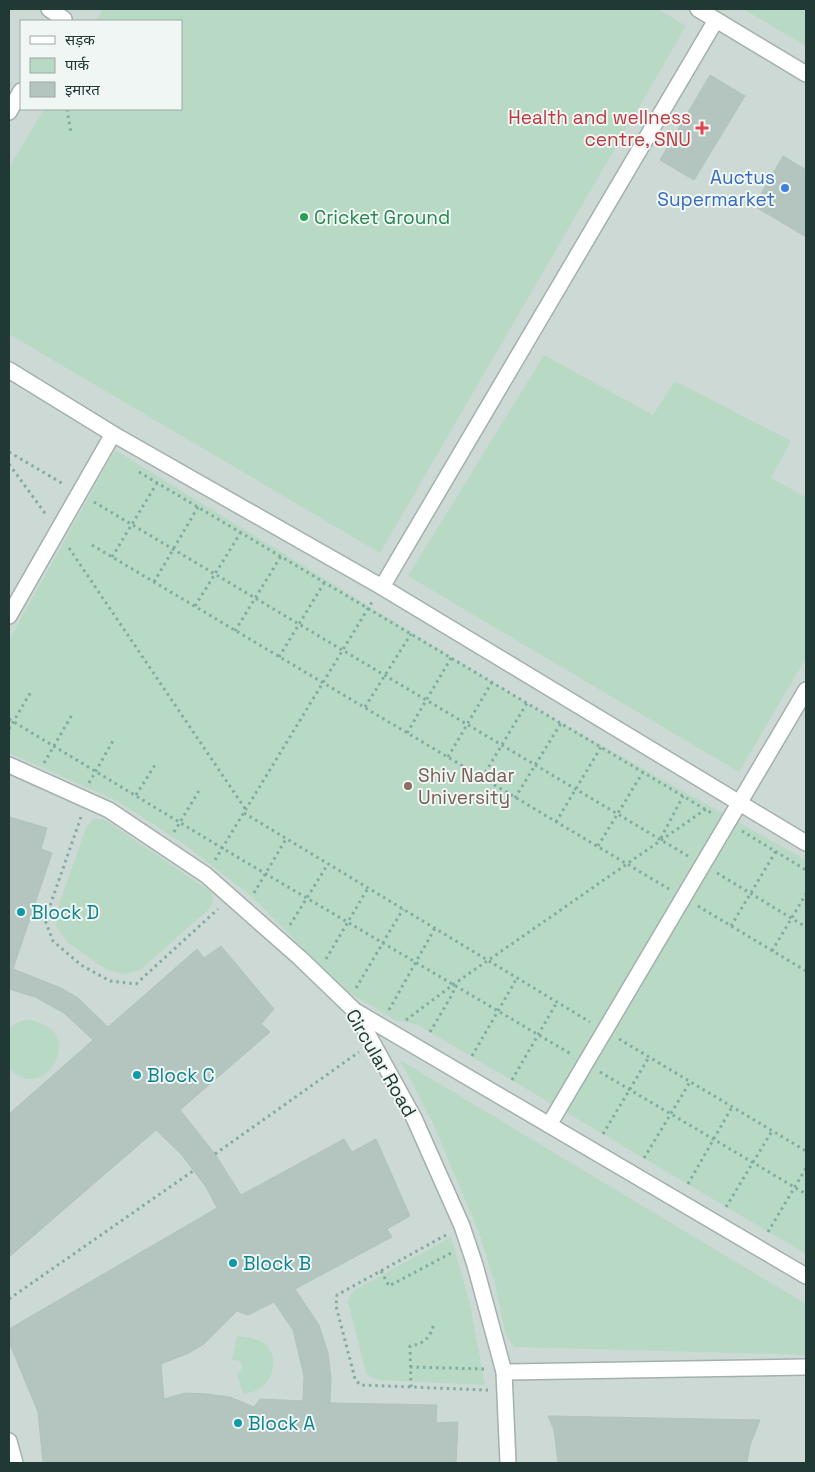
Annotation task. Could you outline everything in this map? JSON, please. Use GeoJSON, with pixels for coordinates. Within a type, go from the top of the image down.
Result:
{"type":"FeatureCollection","features":[{"type":"Feature","properties":{"kind":"street"},"geometry":{"type":"LineString","coordinates":[[48,9],[66,16]]}},
{"type":"Feature","properties":{"kind":"street"},"geometry":{"type":"LineString","coordinates":[[698,9],[806,74]]}},
{"type":"Feature","properties":{"kind":"street"},"geometry":{"type":"LineString","coordinates":[[382,587],[716,20]]}},
{"type":"Feature","properties":{"kind":"street"},"geometry":{"type":"LineString","coordinates":[[9,112],[20,93]]}},
{"type":"Feature","properties":{"kind":"street"},"geometry":{"type":"LineString","coordinates":[[9,370],[113,434],[382,587],[806,843]]}},
{"type":"Feature","properties":{"kind":"street"},"geometry":{"type":"LineString","coordinates":[[9,616],[113,434]]}},
{"type":"Feature","properties":{"kind":"street"},"geometry":{"type":"LineString","coordinates":[[549,1125],[727,822],[732,798],[806,690]]}},
{"type":"Feature","properties":{"kind":"street","name":"Circular Road"},"geometry":{"type":"LineString","coordinates":[[9,765],[109,810],[206,875],[281,940],[351,1007],[373,1042],[414,1118],[462,1226],[504,1372],[508,1463]]}},
{"type":"Feature","properties":{"kind":"street"},"geometry":{"type":"LineString","coordinates":[[351,1007],[385,1029],[806,1276]]}},
{"type":"Feature","properties":{"kind":"street"},"geometry":{"type":"LineString","coordinates":[[504,1372],[806,1367]]}},
{"type":"Feature","properties":{"kind":"street"},"geometry":{"type":"LineString","coordinates":[[9,1441],[15,1463]]}},
{"type":"Feature","properties":{"kind":"path"},"geometry":{"type":"LineString","coordinates":[[67,110],[71,133]]}},
{"type":"Feature","properties":{"kind":"path"},"geometry":{"type":"LineString","coordinates":[[9,452],[806,927]]}},
{"type":"Feature","properties":{"kind":"path"},"geometry":{"type":"LineString","coordinates":[[9,464],[57,530],[245,811],[286,839],[806,1151]]}},
{"type":"Feature","properties":{"kind":"path"},"geometry":{"type":"LineString","coordinates":[[134,469],[806,870]]}},
{"type":"Feature","properties":{"kind":"path"},"geometry":{"type":"LineString","coordinates":[[112,557],[157,482]]}},
{"type":"Feature","properties":{"kind":"path"},"geometry":{"type":"LineString","coordinates":[[154,582],[198,507]]}},
{"type":"Feature","properties":{"kind":"path"},"geometry":{"type":"LineString","coordinates":[[195,606],[241,532]]}},
{"type":"Feature","properties":{"kind":"path"},"geometry":{"type":"LineString","coordinates":[[92,545],[806,971]]}},
{"type":"Feature","properties":{"kind":"path"},"geometry":{"type":"LineString","coordinates":[[235,631],[281,556]]}},
{"type":"Feature","properties":{"kind":"path"},"geometry":{"type":"LineString","coordinates":[[279,657],[324,583]]}},
{"type":"Feature","properties":{"kind":"path"},"geometry":{"type":"LineString","coordinates":[[206,875],[382,587]]}},
{"type":"Feature","properties":{"kind":"path"},"geometry":{"type":"LineString","coordinates":[[365,708],[411,634]]}},
{"type":"Feature","properties":{"kind":"path"},"geometry":{"type":"LineString","coordinates":[[407,733],[451,658]]}},
{"type":"Feature","properties":{"kind":"path"},"geometry":{"type":"LineString","coordinates":[[448,757],[492,682]]}},
{"type":"Feature","properties":{"kind":"path"},"geometry":{"type":"LineString","coordinates":[[9,729],[32,690]]}},
{"type":"Feature","properties":{"kind":"path"},"geometry":{"type":"LineString","coordinates":[[482,778],[527,703]]}},
{"type":"Feature","properties":{"kind":"path"},"geometry":{"type":"LineString","coordinates":[[37,777],[73,713]]}},
{"type":"Feature","properties":{"kind":"path"},"geometry":{"type":"LineString","coordinates":[[9,719],[222,848],[806,1194]]}},
{"type":"Feature","properties":{"kind":"path"},"geometry":{"type":"LineString","coordinates":[[515,798],[561,723]]}},
{"type":"Feature","properties":{"kind":"path"},"geometry":{"type":"LineString","coordinates":[[114,739],[96,771],[84,798],[45,920],[53,941],[81,965],[110,981],[136,984],[232,897]]}},
{"type":"Feature","properties":{"kind":"path"},"geometry":{"type":"LineString","coordinates":[[556,822],[601,748]]}},
{"type":"Feature","properties":{"kind":"path"},"geometry":{"type":"LineString","coordinates":[[136,796],[154,765]]}},
{"type":"Feature","properties":{"kind":"path"},"geometry":{"type":"LineString","coordinates":[[598,846],[643,772]]}},
{"type":"Feature","properties":{"kind":"path"},"geometry":{"type":"LineString","coordinates":[[165,848],[200,789]]}},
{"type":"Feature","properties":{"kind":"path"},"geometry":{"type":"LineString","coordinates":[[660,840],[683,796]]}},
{"type":"Feature","properties":{"kind":"path"},"geometry":{"type":"LineString","coordinates":[[385,1029],[454,984],[706,809],[732,798]]}},
{"type":"Feature","properties":{"kind":"path"},"geometry":{"type":"LineString","coordinates":[[245,909],[286,839]]}},
{"type":"Feature","properties":{"kind":"path"},"geometry":{"type":"LineString","coordinates":[[731,926],[776,852]]}},
{"type":"Feature","properties":{"kind":"path"},"geometry":{"type":"LineString","coordinates":[[281,940],[328,864]]}},
{"type":"Feature","properties":{"kind":"path"},"geometry":{"type":"LineString","coordinates":[[317,974],[368,888]]}},
{"type":"Feature","properties":{"kind":"path"},"geometry":{"type":"LineString","coordinates":[[772,950],[806,894]]}},
{"type":"Feature","properties":{"kind":"path"},"geometry":{"type":"LineString","coordinates":[[351,1007],[383,942],[403,909]]}},
{"type":"Feature","properties":{"kind":"path"},"geometry":{"type":"LineString","coordinates":[[385,1029],[416,962],[435,928]]}},
{"type":"Feature","properties":{"kind":"path"},"geometry":{"type":"LineString","coordinates":[[472,1056],[518,978]]}},
{"type":"Feature","properties":{"kind":"path"},"geometry":{"type":"LineString","coordinates":[[430,1032],[453,993],[454,984]]}},
{"type":"Feature","properties":{"kind":"path"},"geometry":{"type":"LineString","coordinates":[[512,1080],[557,1002]]}},
{"type":"Feature","properties":{"kind":"path"},"geometry":{"type":"LineString","coordinates":[[215,1154],[373,1042]]}},
{"type":"Feature","properties":{"kind":"path"},"geometry":{"type":"LineString","coordinates":[[603,1134],[649,1057]]}},
{"type":"Feature","properties":{"kind":"path"},"geometry":{"type":"LineString","coordinates":[[644,1158],[690,1082]]}},
{"type":"Feature","properties":{"kind":"path"},"geometry":{"type":"LineString","coordinates":[[688,1184],[732,1107]]}},
{"type":"Feature","properties":{"kind":"path"},"geometry":{"type":"LineString","coordinates":[[726,1208],[772,1131]]}},
{"type":"Feature","properties":{"kind":"path"},"geometry":{"type":"LineString","coordinates":[[768,1232],[806,1168]]}},
{"type":"Feature","properties":{"kind":"path"},"geometry":{"type":"LineString","coordinates":[[9,1299],[193,1171]]}},
{"type":"Feature","properties":{"kind":"path"},"geometry":{"type":"LineString","coordinates":[[462,1226],[337,1295],[336,1306],[358,1383],[369,1386],[504,1390]]}},
{"type":"Feature","properties":{"kind":"path"},"geometry":{"type":"LineString","coordinates":[[381,1271],[389,1286],[458,1249]]}},
{"type":"Feature","properties":{"kind":"path"},"geometry":{"type":"LineString","coordinates":[[411,1387],[410,1346],[424,1342],[432,1331],[434,1323]]}},
{"type":"Feature","properties":{"kind":"path"},"geometry":{"type":"LineString","coordinates":[[410,1367],[487,1369]]}},
{"type":"Feature","properties":{"kind":"shaded area","name":"Shiv Nadar University"},"geometry":{"type":"Polygon","coordinates":[[[9,9],[806,9],[806,1463],[9,1463],[9,9]]]}},
{"type":"Feature","properties":{"kind":"green space","name":"Cricket Ground"},"geometry":{"type":"Polygon","coordinates":[[[103,9],[658,9],[686,26],[380,553],[9,334],[9,168],[43,110],[182,110],[182,20],[97,20],[103,9]]]}},
{"type":"Feature","properties":{"kind":"green space"},"geometry":{"type":"Polygon","coordinates":[[[743,9],[806,9],[806,46],[743,9]]]}},
{"type":"Feature","properties":{"kind":"green space"},"geometry":{"type":"Polygon","coordinates":[[[544,355],[653,415],[675,381],[791,441],[771,478],[806,497],[806,658],[739,772],[408,576],[544,355]]]}},
{"type":"Feature","properties":{"kind":"green space"},"geometry":{"type":"Polygon","coordinates":[[[115,450],[535,708],[806,860],[806,1254],[418,1025],[395,1020],[336,985],[322,967],[252,897],[184,844],[117,801],[9,753],[9,640],[115,450]]]}},
{"type":"Feature","properties":{"kind":"green space"},"geometry":{"type":"Polygon","coordinates":[[[93,819],[104,819],[211,892],[213,901],[208,910],[140,970],[125,974],[107,970],[67,942],[56,925],[59,904],[86,828],[93,819]]]}},
{"type":"Feature","properties":{"kind":"green space"},"geometry":{"type":"Polygon","coordinates":[[[27,1020],[46,1025],[56,1036],[59,1048],[56,1061],[47,1072],[36,1078],[23,1078],[9,1068],[9,1029],[18,1022],[27,1020]]]}},
{"type":"Feature","properties":{"kind":"green space"},"geometry":{"type":"Polygon","coordinates":[[[400,1060],[806,1304],[806,1355],[514,1347],[505,1332],[495,1284],[479,1233],[432,1121],[400,1060]]]}},
{"type":"Feature","properties":{"kind":"green space"},"geometry":{"type":"Polygon","coordinates":[[[451,1237],[470,1304],[485,1385],[380,1380],[373,1378],[366,1373],[348,1302],[350,1296],[355,1290],[451,1237]]]}},
{"type":"Feature","properties":{"kind":"green space"},"geometry":{"type":"Polygon","coordinates":[[[237,1336],[261,1341],[271,1351],[273,1357],[273,1370],[267,1382],[258,1390],[243,1394],[237,1374],[242,1368],[240,1361],[232,1360],[237,1336]]]}},
{"type":"Feature","properties":{"kind":"building","name":"Health and wellness centre, SNU"},"geometry":{"type":"Polygon","coordinates":[[[710,75],[745,96],[694,180],[660,160],[710,75]]]}},
{"type":"Feature","properties":{"kind":"building","name":"Auctus Supermarket"},"geometry":{"type":"Polygon","coordinates":[[[783,156],[806,170],[806,237],[754,206],[783,156]]]}},
{"type":"Feature","properties":{"kind":"building"},"geometry":{"type":"Polygon","coordinates":[[[9,817],[47,828],[41,849],[52,853],[13,969],[61,988],[78,998],[108,1027],[197,949],[204,958],[221,946],[274,1009],[261,1024],[270,1032],[180,1110],[215,1154],[241,1195],[344,1139],[352,1152],[376,1139],[410,1216],[387,1229],[392,1237],[295,1289],[319,1325],[328,1353],[331,1377],[330,1403],[437,1405],[436,1423],[458,1422],[456,1463],[43,1463],[38,1412],[9,1342],[9,1329],[217,1208],[206,1187],[181,1154],[156,1130],[9,1257],[9,1114],[93,1040],[64,1013],[35,997],[9,989],[9,817]],[[274,1302],[248,1315],[237,1311],[204,1344],[189,1353],[161,1364],[164,1399],[185,1393],[207,1394],[230,1397],[254,1407],[260,1399],[303,1401],[304,1376],[293,1330],[274,1302]]]}},
{"type":"Feature","properties":{"kind":"building"},"geometry":{"type":"Polygon","coordinates":[[[548,1416],[760,1420],[750,1445],[747,1463],[558,1463],[554,1430],[548,1416]]]}},
{"type":"Feature","properties":{"kind":"place","name":"Health and wellness centre, SNU"},"geometry":{"type":"Point","coordinates":[702,128]}},
{"type":"Feature","properties":{"kind":"place","name":"Auctus Supermarket"},"geometry":{"type":"Point","coordinates":[785,188]}},
{"type":"Feature","properties":{"kind":"place","name":"Cricket Ground"},"geometry":{"type":"Point","coordinates":[304,217]}},
{"type":"Feature","properties":{"kind":"place","name":"Shiv Nadar University"},"geometry":{"type":"Point","coordinates":[408,786]}},
{"type":"Feature","properties":{"kind":"place","name":"Block D"},"geometry":{"type":"Point","coordinates":[21,912]}},
{"type":"Feature","properties":{"kind":"place","name":"Block C"},"geometry":{"type":"Point","coordinates":[137,1075]}},
{"type":"Feature","properties":{"kind":"place","name":"Block B"},"geometry":{"type":"Point","coordinates":[233,1263]}},
{"type":"Feature","properties":{"kind":"place","name":"Block A"},"geometry":{"type":"Point","coordinates":[238,1423]}}]}
